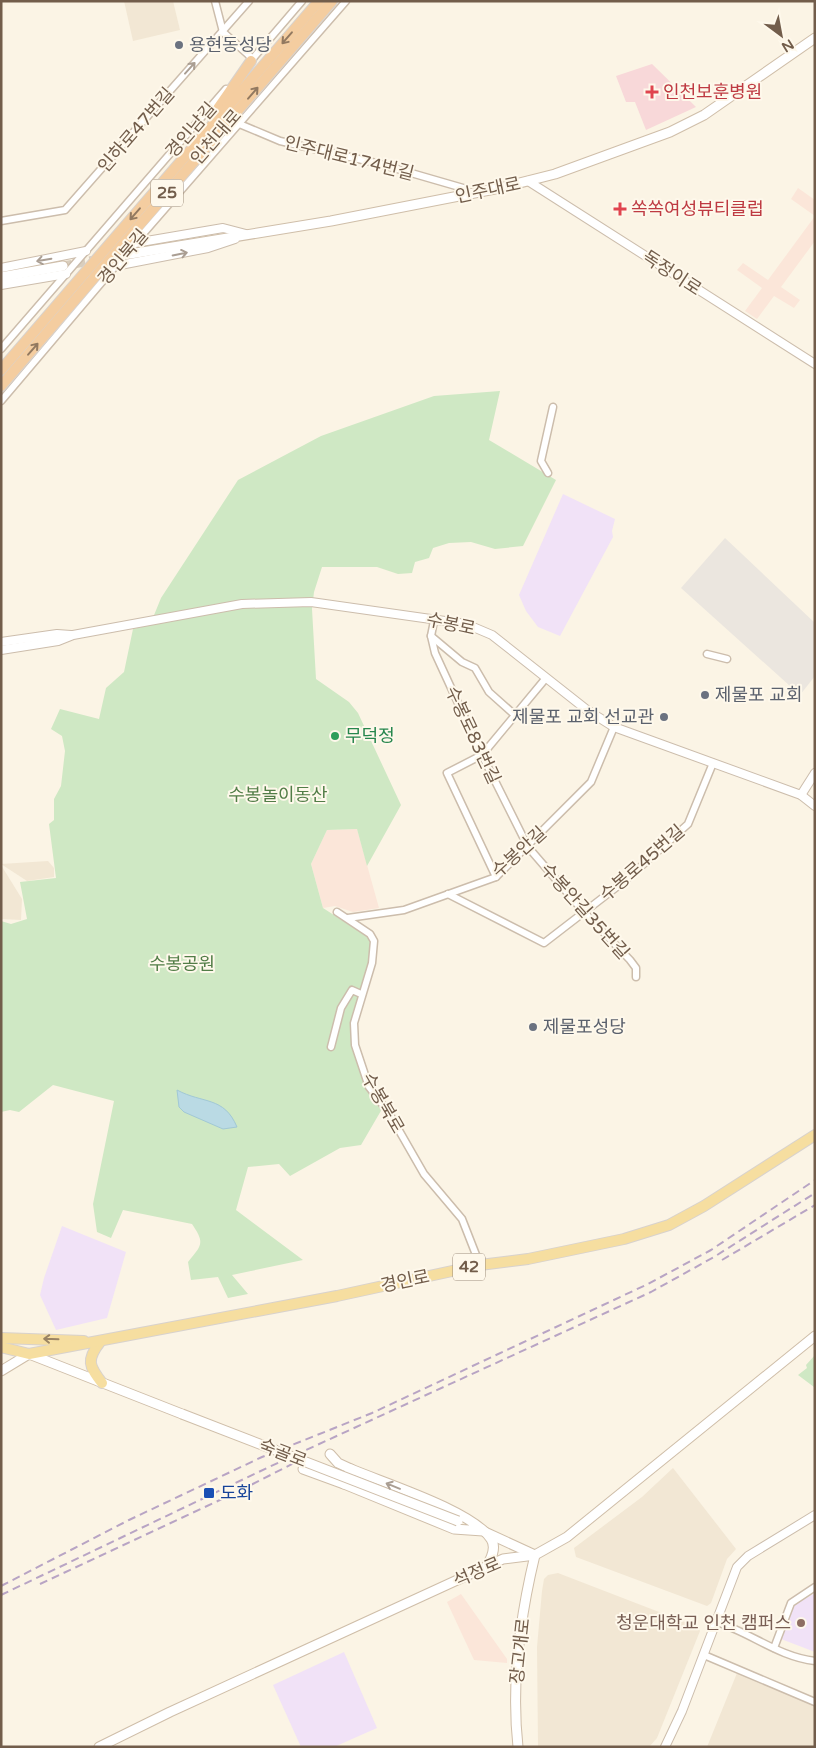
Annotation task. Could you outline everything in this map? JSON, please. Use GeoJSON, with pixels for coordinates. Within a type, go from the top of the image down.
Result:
{"type":"FeatureCollection","features":[{"type":"Feature","properties":{"kind":"highway","name":"인천대로"},"geometry":{"type":"LineString","coordinates":[[1,370],[319,1]]}},
{"type":"Feature","properties":{"kind":"highway","name":"인천대로"},"geometry":{"type":"LineString","coordinates":[[1,386],[332,1]]}},
{"type":"Feature","properties":{"kind":"highway"},"geometry":{"type":"LineString","coordinates":[[208,130],[218,107],[252,60]]}},
{"type":"Feature","properties":{"kind":"main road","name":"인주대로"},"geometry":{"type":"LineString","coordinates":[[130,254],[331,221],[462,192],[475,193],[555,174],[670,132],[704,115],[815,38]]}},
{"type":"Feature","properties":{"kind":"main road"},"geometry":{"type":"LineString","coordinates":[[1,277],[65,270]]}},
{"type":"Feature","properties":{"kind":"main road","name":"경인로"},"geometry":{"type":"LineString","coordinates":[[1,1346],[29,1354],[100,1342],[191,1322],[338,1296],[480,1265],[528,1259],[624,1239],[669,1225],[704,1206],[815,1135]]}},
{"type":"Feature","properties":{"kind":"main road","name":"석정로"},"geometry":{"type":"LineString","coordinates":[[99,1747],[170,1712],[503,1559],[535,1556],[567,1537],[815,1336]]}},
{"type":"Feature","properties":{"kind":"main road"},"geometry":{"type":"LineString","coordinates":[[1,1338],[100,1342]]}},
{"type":"Feature","properties":{"kind":"main road"},"geometry":{"type":"LineString","coordinates":[[100,1342],[93,1352],[90,1361],[91,1368],[102,1383]]}},
{"type":"Feature","properties":{"kind":"main road"},"geometry":{"type":"LineString","coordinates":[[1,1371],[29,1354]]}},
{"type":"Feature","properties":{"kind":"main road","name":"숙골로"},"geometry":{"type":"LineString","coordinates":[[29,1354],[458,1521],[535,1556]]}},
{"type":"Feature","properties":{"kind":"main road"},"geometry":{"type":"LineString","coordinates":[[330,1454],[338,1463],[351,1469],[462,1514],[483,1531],[494,1544],[492,1558],[486,1567]]}},
{"type":"Feature","properties":{"kind":"main road"},"geometry":{"type":"LineString","coordinates":[[303,1469],[454,1529],[483,1531]]}},
{"type":"Feature","properties":{"kind":"main road"},"geometry":{"type":"LineString","coordinates":[[344,1484],[351,1469]]}},
{"type":"Feature","properties":{"kind":"main road","name":"장고개로"},"geometry":{"type":"LineString","coordinates":[[518,1747],[515,1686],[528,1585],[535,1556]]}},
{"type":"Feature","properties":{"kind":"street"},"geometry":{"type":"LineString","coordinates":[[215,1],[223,32],[252,60]]}},
{"type":"Feature","properties":{"kind":"street","name":"인하로47번길"},"geometry":{"type":"LineString","coordinates":[[1,221],[65,210],[249,1]]}},
{"type":"Feature","properties":{"kind":"street","name":"경인남길"},"geometry":{"type":"LineString","coordinates":[[1,349],[65,270],[86,251],[302,1]]}},
{"type":"Feature","properties":{"kind":"street","name":"경인북길"},"geometry":{"type":"LineString","coordinates":[[1,401],[115,266],[346,1]]}},
{"type":"Feature","properties":{"kind":"street","name":"인주대로174번길"},"geometry":{"type":"LineString","coordinates":[[238,124],[280,141],[376,163],[462,192]]}},
{"type":"Feature","properties":{"kind":"street","name":"독정이로"},"geometry":{"type":"LineString","coordinates":[[528,181],[815,364]]}},
{"type":"Feature","properties":{"kind":"street"},"geometry":{"type":"LineString","coordinates":[[135,243],[223,228],[246,234]]}},
{"type":"Feature","properties":{"kind":"street"},"geometry":{"type":"LineString","coordinates":[[115,266],[208,248],[246,234]]}},
{"type":"Feature","properties":{"kind":"street"},"geometry":{"type":"LineString","coordinates":[[1,268],[86,251]]}},
{"type":"Feature","properties":{"kind":"street"},"geometry":{"type":"LineString","coordinates":[[1,285],[65,270]]}},
{"type":"Feature","properties":{"kind":"street"},"geometry":{"type":"LineString","coordinates":[[548,473],[541,460],[552,407]]}},
{"type":"Feature","properties":{"kind":"street","name":"수봉로"},"geometry":{"type":"LineString","coordinates":[[1,650],[58,641],[73,635],[242,604],[311,602],[434,621],[466,624],[492,635],[546,678],[614,727],[801,795],[815,806]]}},
{"type":"Feature","properties":{"kind":"street","name":"수봉로83번길"},"geometry":{"type":"LineString","coordinates":[[434,621],[431,636],[435,653],[482,755],[528,847]]}},
{"type":"Feature","properties":{"kind":"street","name":"수봉로"},"geometry":{"type":"LineString","coordinates":[[1,642],[57,634],[73,635]]}},
{"type":"Feature","properties":{"kind":"street"},"geometry":{"type":"LineString","coordinates":[[431,636],[462,662],[475,668],[489,692],[516,716]]}},
{"type":"Feature","properties":{"kind":"street"},"geometry":{"type":"LineString","coordinates":[[707,654],[728,659]]}},
{"type":"Feature","properties":{"kind":"street"},"geometry":{"type":"LineString","coordinates":[[496,877],[447,773],[482,755],[546,678]]}},
{"type":"Feature","properties":{"kind":"street","name":"수봉안길"},"geometry":{"type":"LineString","coordinates":[[347,918],[404,910],[496,877],[591,782],[614,727]]}},
{"type":"Feature","properties":{"kind":"street","name":"수봉로45번길"},"geometry":{"type":"LineString","coordinates":[[448,894],[544,943],[626,879],[688,824],[713,763]]}},
{"type":"Feature","properties":{"kind":"street"},"geometry":{"type":"LineString","coordinates":[[801,795],[815,773]]}},
{"type":"Feature","properties":{"kind":"street","name":"수봉안길35번길"},"geometry":{"type":"LineString","coordinates":[[528,847],[584,912],[630,960],[636,968],[636,976]]}},
{"type":"Feature","properties":{"kind":"street","name":"수봉북로"},"geometry":{"type":"LineString","coordinates":[[338,912],[370,934],[374,941],[372,963],[361,994],[354,1023],[355,1045],[369,1087],[389,1113],[424,1174],[462,1218],[480,1265]]}},
{"type":"Feature","properties":{"kind":"street"},"geometry":{"type":"LineString","coordinates":[[331,1047],[334,1026],[341,1008],[352,990],[361,994]]}},
{"type":"Feature","properties":{"kind":"street"},"geometry":{"type":"LineString","coordinates":[[666,1747],[740,1563],[815,1515]]}},
{"type":"Feature","properties":{"kind":"street"},"geometry":{"type":"LineString","coordinates":[[774,1648],[790,1603],[815,1587]]}},
{"type":"Feature","properties":{"kind":"street"},"geometry":{"type":"LineString","coordinates":[[717,1622],[744,1632],[792,1657],[815,1662]]}},
{"type":"Feature","properties":{"kind":"street"},"geometry":{"type":"LineString","coordinates":[[704,1655],[815,1702]]}},
{"type":"Feature","properties":{"kind":"shaded area"},"geometry":{"type":"Polygon","coordinates":[[[124,1],[173,1],[180,30],[133,41],[124,1]]]}},
{"type":"Feature","properties":{"kind":"shaded area","name":"인천보훈병원"},"geometry":{"type":"Polygon","coordinates":[[[652,64],[696,107],[646,130],[635,102],[626,102],[616,76],[652,64]]]}},
{"type":"Feature","properties":{"kind":"shaded area"},"geometry":{"type":"Polygon","coordinates":[[[798,188],[815,200],[815,216],[791,199],[798,188]]]}},
{"type":"Feature","properties":{"kind":"shaded area"},"geometry":{"type":"Polygon","coordinates":[[[815,216],[815,241],[781,287],[800,300],[794,308],[774,296],[757,319],[745,311],[762,288],[737,270],[743,263],[768,280],[815,216]]]}},
{"type":"Feature","properties":{"kind":"shaded area"},"geometry":{"type":"Polygon","coordinates":[[[563,494],[615,519],[612,531],[613,537],[560,636],[538,627],[526,611],[519,595],[563,494]]]}},
{"type":"Feature","properties":{"kind":"shaded area"},"geometry":{"type":"Polygon","coordinates":[[[725,538],[815,623],[815,676],[800,695],[681,588],[725,538]]]}},
{"type":"Feature","properties":{"kind":"shaded area"},"geometry":{"type":"Polygon","coordinates":[[[357,829],[379,908],[353,912],[335,906],[323,908],[311,864],[327,830],[357,829]]]}},
{"type":"Feature","properties":{"kind":"shaded area"},"geometry":{"type":"Polygon","coordinates":[[[48,861],[54,868],[54,877],[27,881],[1,864],[48,861]]]}},
{"type":"Feature","properties":{"kind":"shaded area"},"geometry":{"type":"Polygon","coordinates":[[[1,865],[22,899],[21,920],[1,919],[1,865]]]}},
{"type":"Feature","properties":{"kind":"shaded area"},"geometry":{"type":"Polygon","coordinates":[[[62,1226],[126,1252],[107,1318],[56,1330],[40,1295],[62,1226]]]}},
{"type":"Feature","properties":{"kind":"shaded area"},"geometry":{"type":"Polygon","coordinates":[[[673,1468],[736,1549],[727,1559],[711,1603],[707,1606],[576,1557],[574,1548],[642,1497],[673,1468]]]}},
{"type":"Feature","properties":{"kind":"shaded area"},"geometry":{"type":"Polygon","coordinates":[[[558,1573],[698,1627],[700,1631],[657,1738],[649,1747],[538,1747],[537,1647],[542,1591],[544,1579],[548,1575],[558,1573]]]}},
{"type":"Feature","properties":{"kind":"shaded area","name":"청운대학교 인천 캠퍼스"},"geometry":{"type":"Polygon","coordinates":[[[815,1593],[815,1652],[781,1639],[793,1606],[815,1593]]]}},
{"type":"Feature","properties":{"kind":"shaded area"},"geometry":{"type":"Polygon","coordinates":[[[461,1594],[507,1659],[507,1663],[474,1660],[447,1602],[461,1594]]]}},
{"type":"Feature","properties":{"kind":"shaded area"},"geometry":{"type":"Polygon","coordinates":[[[344,1652],[377,1728],[334,1747],[301,1747],[273,1685],[344,1652]]]}},
{"type":"Feature","properties":{"kind":"shaded area"},"geometry":{"type":"Polygon","coordinates":[[[737,1673],[815,1706],[815,1747],[707,1747],[737,1673]]]}},
{"type":"Feature","properties":{"kind":"green space","name":"수봉공원"},"geometry":{"type":"Polygon","coordinates":[[[500,391],[489,440],[556,480],[523,546],[495,549],[471,542],[449,543],[433,548],[429,558],[415,562],[412,573],[398,574],[377,567],[322,567],[314,592],[312,609],[316,679],[349,702],[358,713],[401,805],[367,866],[357,829],[327,830],[311,864],[323,908],[374,941],[358,1007],[355,1045],[362,1070],[382,1109],[361,1145],[340,1148],[290,1176],[279,1164],[248,1167],[236,1210],[303,1260],[232,1275],[248,1294],[228,1298],[218,1277],[191,1280],[188,1262],[200,1244],[199,1236],[192,1224],[123,1210],[111,1238],[97,1232],[93,1204],[114,1101],[53,1085],[19,1112],[10,1110],[1,1112],[1,921],[11,924],[27,919],[20,882],[56,878],[49,824],[54,820],[54,799],[61,786],[65,751],[62,736],[51,729],[60,709],[99,719],[106,688],[124,672],[133,629],[150,625],[161,598],[238,480],[321,436],[434,396],[500,391]]]}},
{"type":"Feature","properties":{"kind":"green space"},"geometry":{"type":"Polygon","coordinates":[[[815,1355],[814,1387],[798,1375],[807,1368],[806,1365],[815,1355]]]}},
{"type":"Feature","properties":{"kind":"water"},"geometry":{"type":"Polygon","coordinates":[[[177,1090],[219,1105],[232,1117],[237,1127],[223,1129],[184,1112],[179,1107],[177,1090]]]}},
{"type":"Feature","properties":{"kind":"tunnel"},"geometry":{"type":"LineString","coordinates":[[63,266],[100,259]]}},
{"type":"Feature","properties":{"kind":"railway"},"geometry":{"type":"LineString","coordinates":[[1,1586],[129,1520],[262,1457],[372,1413],[648,1284],[711,1250],[815,1180]]}},
{"type":"Feature","properties":{"kind":"railway"},"geometry":{"type":"LineString","coordinates":[[1,1595],[269,1467],[651,1292],[714,1257],[815,1193]]}},
{"type":"Feature","properties":{"kind":"railway"},"geometry":{"type":"LineString","coordinates":[[722,1260],[815,1205]]}},
{"type":"Feature","properties":{"kind":"railway"},"geometry":{"type":"LineString","coordinates":[[40,1584],[237,1492],[304,1458]]}},
{"type":"Feature","properties":{"kind":"place","name":"용현동성당"},"geometry":{"type":"Point","coordinates":[179,45]}},
{"type":"Feature","properties":{"kind":"place","name":"인천보훈병원"},"geometry":{"type":"Point","coordinates":[652,92]}},
{"type":"Feature","properties":{"kind":"place","name":"쏙쏙여성뷰티클럽"},"geometry":{"type":"Point","coordinates":[620,209]}},
{"type":"Feature","properties":{"kind":"place","name":"제물포 교회"},"geometry":{"type":"Point","coordinates":[705,695]}},
{"type":"Feature","properties":{"kind":"place","name":"제물포 교회 선교관"},"geometry":{"type":"Point","coordinates":[664,717]}},
{"type":"Feature","properties":{"kind":"place","name":"무덕정"},"geometry":{"type":"Point","coordinates":[335,736]}},
{"type":"Feature","properties":{"kind":"place","name":"제물포성당"},"geometry":{"type":"Point","coordinates":[533,1027]}},
{"type":"Feature","properties":{"kind":"place","name":"도화"},"geometry":{"type":"Point","coordinates":[209,1493]}},
{"type":"Feature","properties":{"kind":"place","name":"청운대학교 인천 캠퍼스"},"geometry":{"type":"Point","coordinates":[801,1623]}},
{"type":"Feature","properties":{"kind":"park label","name":"수봉놀이동산"},"geometry":{"type":"Point","coordinates":[278,795]}}]}
